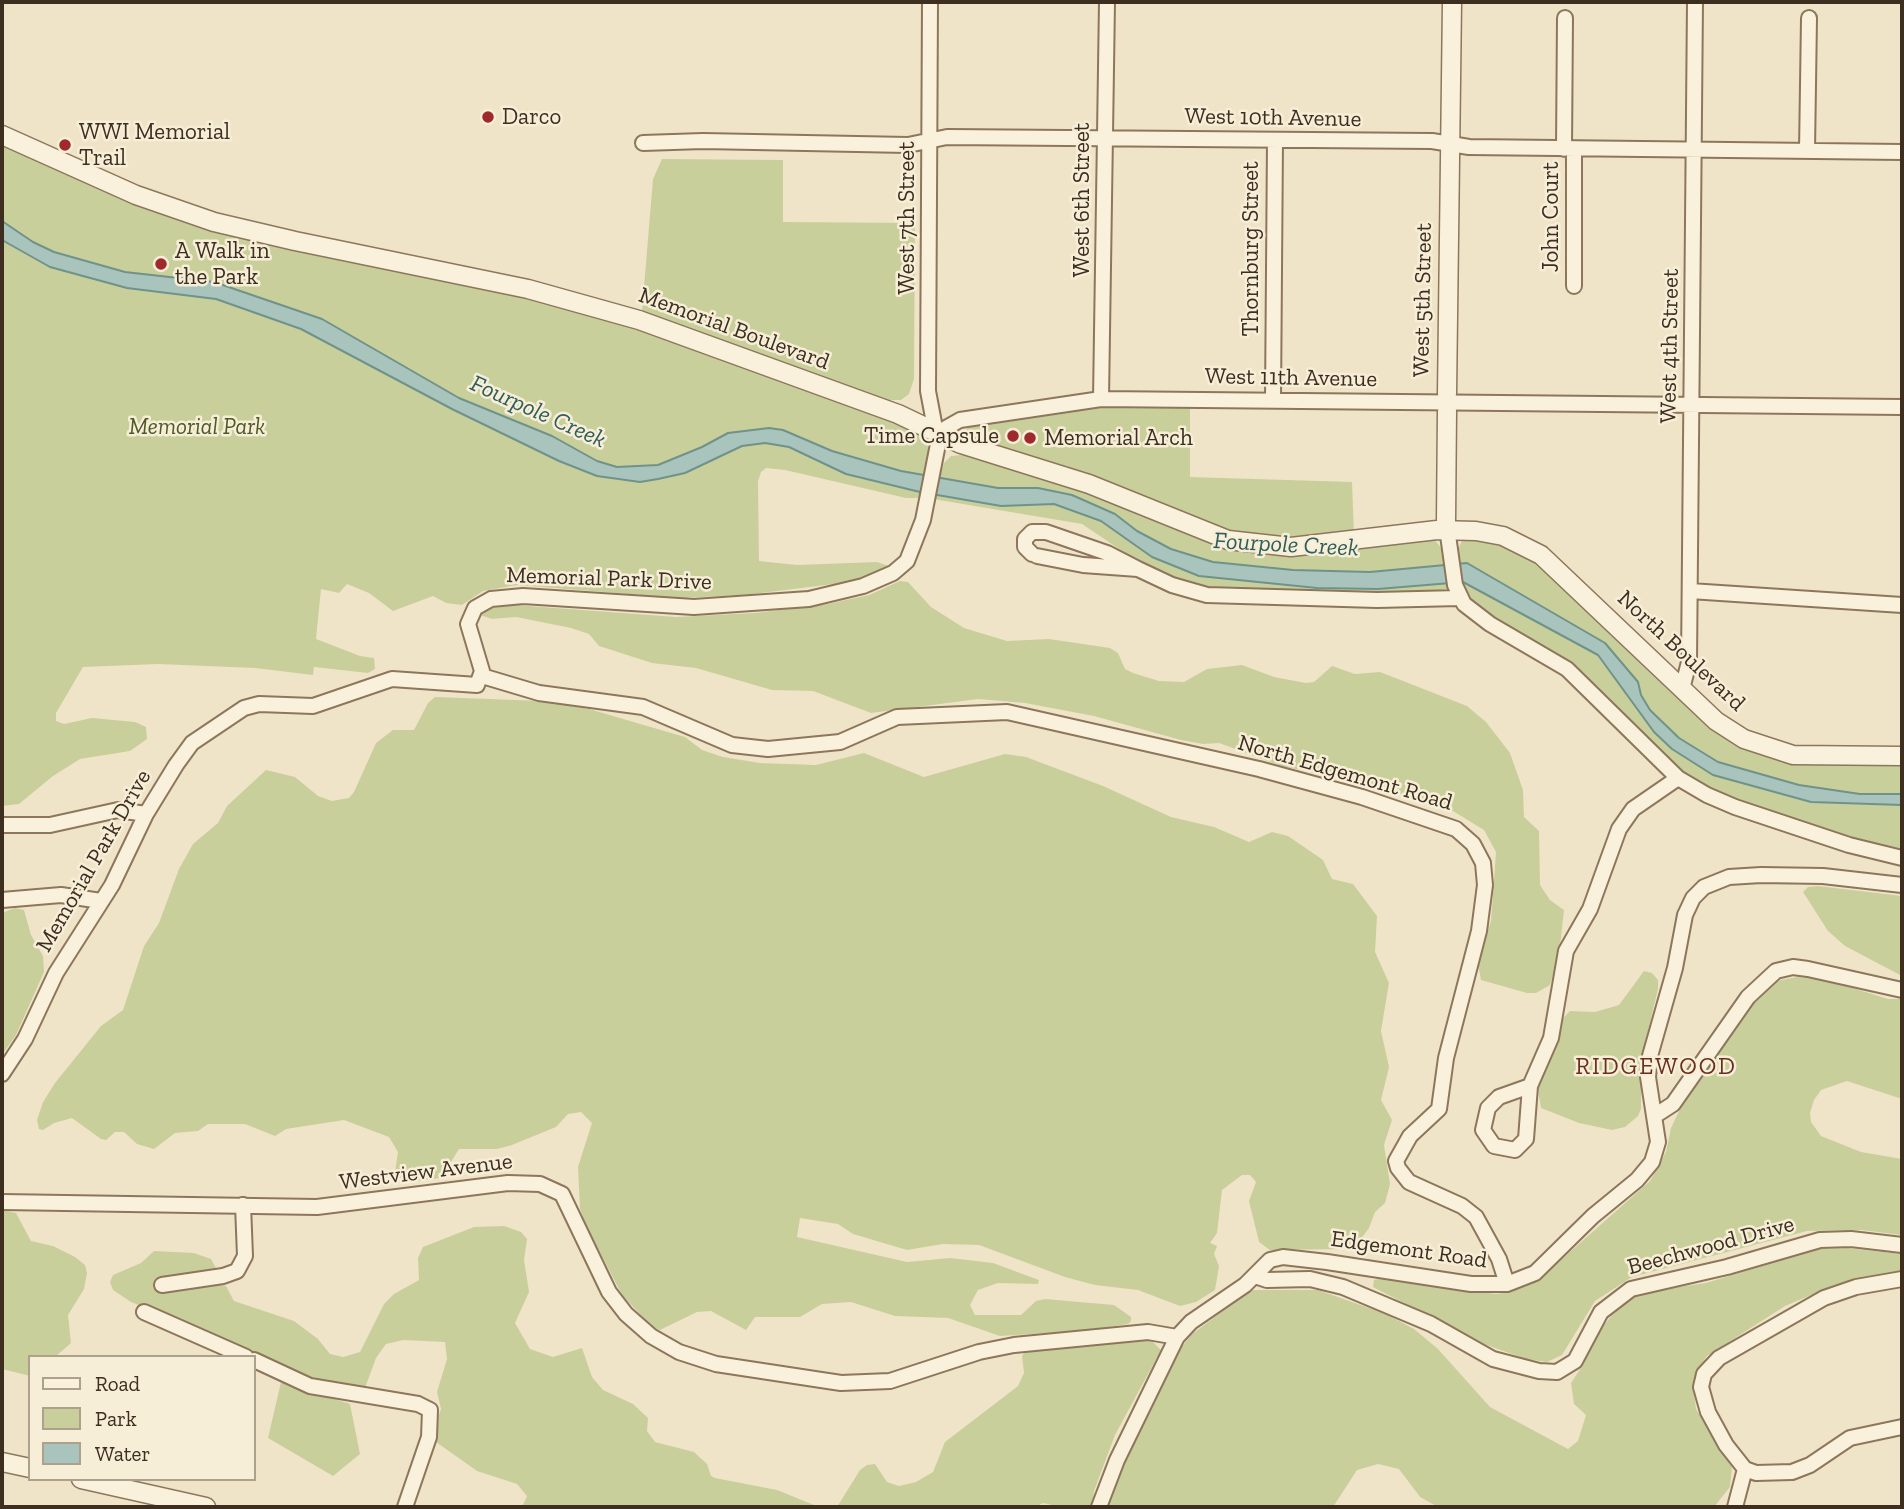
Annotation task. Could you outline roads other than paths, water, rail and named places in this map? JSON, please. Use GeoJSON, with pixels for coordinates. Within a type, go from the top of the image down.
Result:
{"type":"FeatureCollection","features":[{"type":"Feature","properties":{"kind":"street","name":"West 7th Street"},"geometry":{"type":"LineString","coordinates":[[930,2],[928,391],[937,433]]}},
{"type":"Feature","properties":{"kind":"street","name":"West 6th Street"},"geometry":{"type":"LineString","coordinates":[[1101,398],[1107,2]]}},
{"type":"Feature","properties":{"kind":"street","name":"West 5th Street"},"geometry":{"type":"LineString","coordinates":[[1452,2],[1447,525],[1457,591]]}},
{"type":"Feature","properties":{"kind":"street","name":"West 4th Street"},"geometry":{"type":"LineString","coordinates":[[1682,688],[1689,662],[1695,2]]}},
{"type":"Feature","properties":{"kind":"street","name":"John Court"},"geometry":{"type":"LineString","coordinates":[[1564,18],[1574,286]]}},
{"type":"Feature","properties":{"kind":"street"},"geometry":{"type":"LineString","coordinates":[[1807,151],[1809,18]]}},
{"type":"Feature","properties":{"kind":"street","name":"Memorial Boulevard"},"geometry":{"type":"LineString","coordinates":[[2,135],[136,195],[214,222],[576,301],[683,335],[898,414],[961,444],[1089,484],[1207,533],[1248,544],[1316,546],[1447,525]]}},
{"type":"Feature","properties":{"kind":"street","name":"West 10th Avenue"},"geometry":{"type":"LineString","coordinates":[[643,143],[703,141],[908,145],[947,137],[1450,144],[1469,148],[1902,152]]}},
{"type":"Feature","properties":{"kind":"street","name":"Thornburg Street"},"geometry":{"type":"LineString","coordinates":[[1273,400],[1275,141]]}},
{"type":"Feature","properties":{"kind":"street","name":"West 11th Avenue"},"geometry":{"type":"LineString","coordinates":[[937,433],[960,420],[1101,398],[1902,407]]}},
{"type":"Feature","properties":{"kind":"street","name":"Memorial Park Drive"},"geometry":{"type":"LineString","coordinates":[[2,1074],[30,1029],[65,957],[101,901],[146,814],[192,743],[251,705],[313,706],[392,679],[471,687],[477,685],[482,676],[468,624],[475,608],[491,599],[523,596],[694,607],[809,599],[844,592],[881,580],[906,561],[919,536],[933,474],[937,433]]}},
{"type":"Feature","properties":{"kind":"street","name":"North Boulevard"},"geometry":{"type":"LineString","coordinates":[[1447,525],[1489,533],[1529,547],[1555,567],[1716,721],[1762,747],[1812,756],[1902,757]]}},
{"type":"Feature","properties":{"kind":"street"},"geometry":{"type":"LineString","coordinates":[[1138,569],[1090,566],[1035,555],[1025,547],[1025,539],[1032,532],[1046,532],[1107,553],[1172,585],[1207,595],[1377,600],[1457,591],[1476,615],[1554,660],[1581,680],[1678,778],[1735,807],[1849,845],[1902,858]]}},
{"type":"Feature","properties":{"kind":"street"},"geometry":{"type":"LineString","coordinates":[[1690,591],[1902,605]]}},
{"type":"Feature","properties":{"kind":"street","name":"North Edgemont Road"},"geometry":{"type":"LineString","coordinates":[[482,676],[539,693],[642,707],[723,741],[756,748],[794,748],[840,742],[897,717],[992,712],[1045,719],[1311,783],[1435,820],[1466,836],[1479,852],[1484,873],[1483,902],[1474,957],[1449,1048],[1439,1109],[1410,1136],[1396,1161],[1409,1182],[1462,1206],[1476,1217],[1499,1259],[1507,1284]]}},
{"type":"Feature","properties":{"kind":"street"},"geometry":{"type":"LineString","coordinates":[[1530,1086],[1499,1097],[1488,1108],[1483,1130],[1494,1146],[1515,1150],[1523,1144],[1527,1133],[1530,1086],[1551,1038],[1566,951],[1590,909],[1619,829],[1633,809],[1678,778]]}},
{"type":"Feature","properties":{"kind":"street"},"geometry":{"type":"LineString","coordinates":[[2,825],[50,825],[107,811],[128,810],[146,814]]}},
{"type":"Feature","properties":{"kind":"street","name":"Edgemont Road"},"geometry":{"type":"LineString","coordinates":[[1100,1507],[1117,1460],[1177,1337],[1191,1322],[1255,1276],[1270,1260],[1283,1257],[1471,1284],[1507,1284],[1526,1277],[1544,1265],[1593,1216],[1646,1171],[1656,1151],[1656,1115],[1650,1089],[1650,1056],[1675,968],[1685,915],[1693,898],[1703,887],[1720,878],[1761,874],[1823,876],[1902,886]]}},
{"type":"Feature","properties":{"kind":"street"},"geometry":{"type":"LineString","coordinates":[[2,900],[61,895],[101,901]]}},
{"type":"Feature","properties":{"kind":"street"},"geometry":{"type":"LineString","coordinates":[[1656,1115],[1673,1104],[1756,986],[1776,971],[1793,967],[1808,969],[1902,990]]}},
{"type":"Feature","properties":{"kind":"street","name":"Westview Avenue"},"geometry":{"type":"LineString","coordinates":[[2,1202],[330,1207],[508,1183],[549,1186],[562,1194],[567,1201],[594,1263],[617,1304],[652,1336],[679,1352],[716,1364],[841,1384],[890,1381],[979,1352],[1014,1345],[1148,1332],[1177,1337]]}},
{"type":"Feature","properties":{"kind":"street"},"geometry":{"type":"LineString","coordinates":[[162,1285],[223,1276],[236,1271],[245,1256],[243,1205]]}},
{"type":"Feature","properties":{"kind":"street","name":"Beechwood Drive"},"geometry":{"type":"LineString","coordinates":[[1255,1276],[1267,1280],[1310,1279],[1343,1287],[1431,1324],[1493,1359],[1548,1373],[1566,1369],[1574,1361],[1601,1312],[1631,1289],[1727,1267],[1820,1240],[1851,1239],[1902,1245]]}},
{"type":"Feature","properties":{"kind":"street"},"geometry":{"type":"LineString","coordinates":[[1902,1279],[1832,1294],[1719,1358],[1702,1380],[1702,1397],[1716,1428],[1745,1469],[1767,1474],[1792,1472],[1810,1465],[1850,1438],[1902,1427]]}},
{"type":"Feature","properties":{"kind":"street"},"geometry":{"type":"LineString","coordinates":[[144,1312],[241,1355]]}},
{"type":"Feature","properties":{"kind":"street"},"geometry":{"type":"LineString","coordinates":[[256,1361],[310,1386],[418,1404],[430,1410],[429,1437],[405,1507]]}},
{"type":"Feature","properties":{"kind":"street"},"geometry":{"type":"LineString","coordinates":[[2,1462],[28,1468]]}},
{"type":"Feature","properties":{"kind":"street"},"geometry":{"type":"LineString","coordinates":[[1735,1507],[1745,1469]]}},
{"type":"Feature","properties":{"kind":"street"},"geometry":{"type":"LineString","coordinates":[[90,1481],[206,1507]]}},
{"type":"Feature","properties":{"kind":"water"},"geometry":{"type":"Polygon","coordinates":[[[2,221],[33,242],[54,252],[125,272],[214,282],[322,319],[459,398],[552,436],[597,461],[617,467],[658,465],[728,433],[769,428],[783,430],[832,451],[901,471],[998,488],[1038,488],[1072,495],[1115,514],[1137,531],[1171,549],[1213,562],[1293,570],[1370,572],[1467,563],[1605,643],[1638,682],[1641,695],[1650,710],[1679,738],[1718,762],[1799,785],[1860,794],[1902,794],[1902,805],[1811,802],[1713,775],[1672,749],[1654,732],[1598,655],[1463,582],[1378,589],[1317,588],[1199,576],[1152,557],[1101,521],[1054,504],[1001,506],[920,492],[846,474],[789,447],[765,443],[742,446],[685,473],[658,479],[640,482],[597,476],[559,461],[452,409],[301,329],[216,299],[127,288],[50,267],[2,240],[2,221]]]}},
{"type":"Feature","properties":{"kind":"place","name":"Darco"},"geometry":{"type":"Point","coordinates":[488,117]}},
{"type":"Feature","properties":{"kind":"place","name":"WWI Memorial Trail"},"geometry":{"type":"Point","coordinates":[65,145]}},
{"type":"Feature","properties":{"kind":"place","name":"A Walk in the Park"},"geometry":{"type":"Point","coordinates":[161,264]}},
{"type":"Feature","properties":{"kind":"place","name":"Time Capsule"},"geometry":{"type":"Point","coordinates":[1013,436]}},
{"type":"Feature","properties":{"kind":"place","name":"Memorial Arch"},"geometry":{"type":"Point","coordinates":[1030,438]}},
{"type":"Feature","properties":{"kind":"district","name":"RIDGEWOOD"},"geometry":{"type":"Point","coordinates":[1656,1067]}},
{"type":"Feature","properties":{"kind":"water label","name":"Fourpole Creek"},"geometry":{"type":"Point","coordinates":[538,412]}},
{"type":"Feature","properties":{"kind":"water label","name":"Fourpole Creek"},"geometry":{"type":"Point","coordinates":[1286,545]}},
{"type":"Feature","properties":{"kind":"park label","name":"Memorial Park"},"geometry":{"type":"Point","coordinates":[197,427]}}]}
